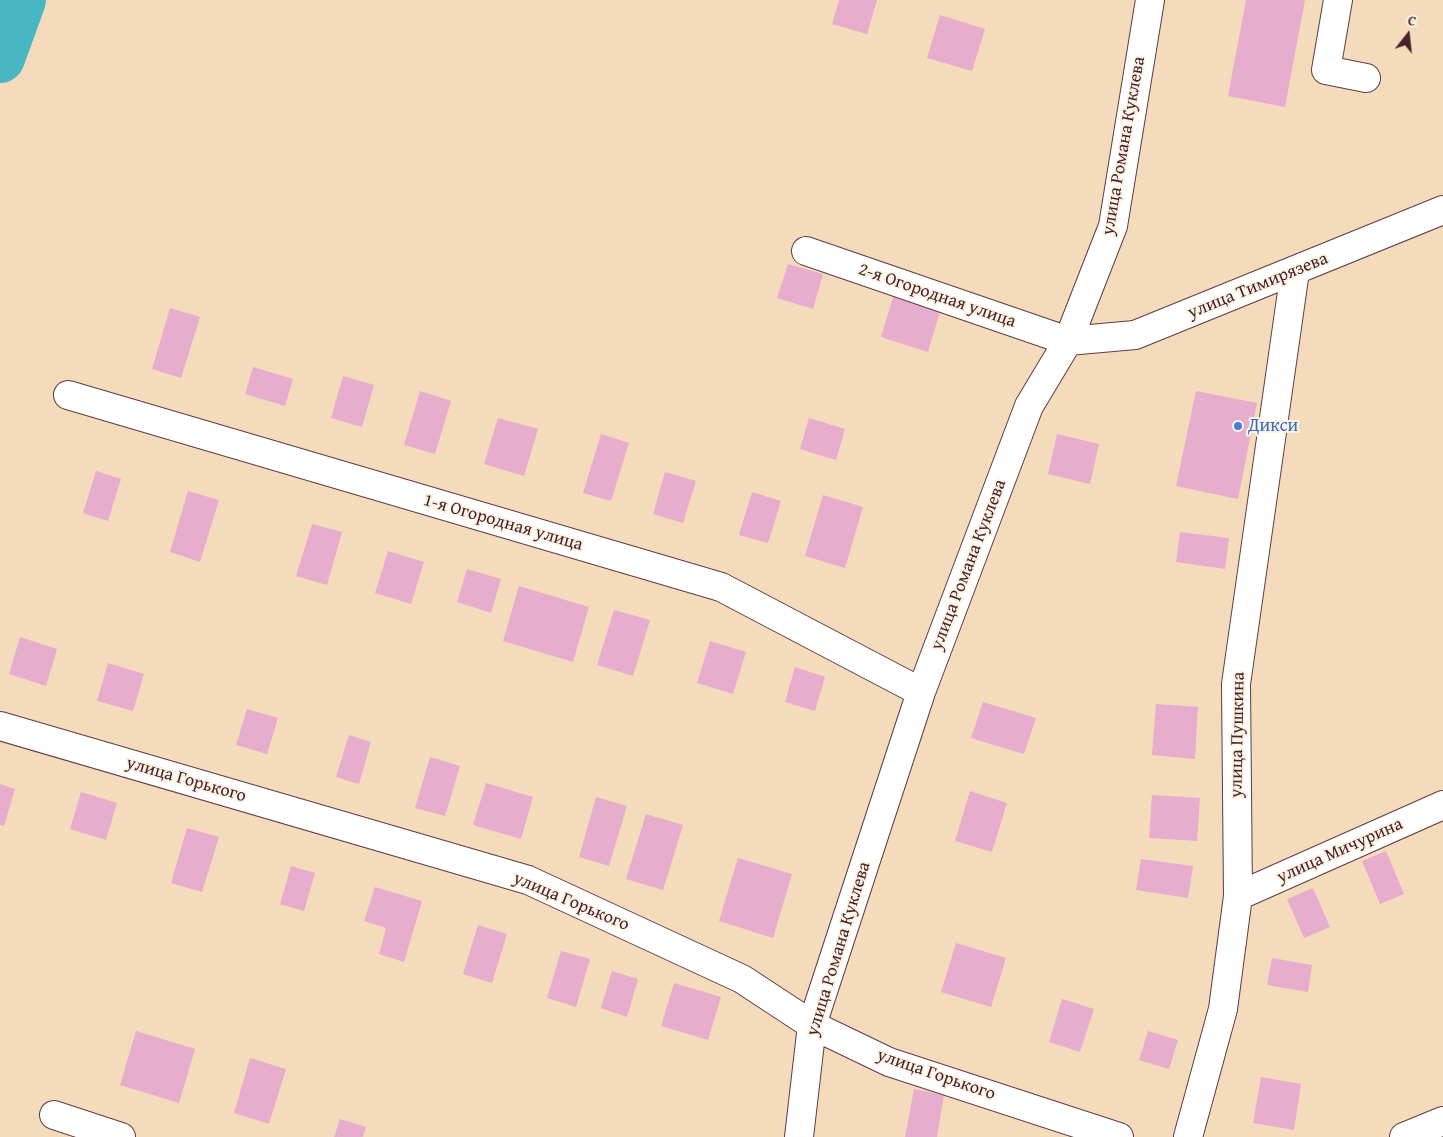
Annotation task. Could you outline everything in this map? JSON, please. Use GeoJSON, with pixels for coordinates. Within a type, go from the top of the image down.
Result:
{"type":"FeatureCollection","features":[{"type":"Feature","properties":{"kind":"street","name":"улица Романа Куклева"},"geometry":{"type":"LineString","coordinates":[[799,1137],[812,1025],[921,692],[1029,406],[1068,341],[1113,226],[1150,0]]}},
{"type":"Feature","properties":{"kind":"street"},"geometry":{"type":"LineString","coordinates":[[1338,0],[1326,70],[1366,78]]}},
{"type":"Feature","properties":{"kind":"street","name":"улица Тимирязева"},"geometry":{"type":"LineString","coordinates":[[1068,341],[1135,335],[1443,210]]}},
{"type":"Feature","properties":{"kind":"street","name":"2-я Огородная улица"},"geometry":{"type":"LineString","coordinates":[[806,251],[1068,341]]}},
{"type":"Feature","properties":{"kind":"street","name":"улица Пушкина"},"geometry":{"type":"LineString","coordinates":[[1188,1137],[1223,1009],[1238,896],[1236,684],[1295,271]]}},
{"type":"Feature","properties":{"kind":"street","name":"1-я Огородная улица"},"geometry":{"type":"LineString","coordinates":[[68,395],[721,587],[921,692]]}},
{"type":"Feature","properties":{"kind":"street","name":"улица Горького"},"geometry":{"type":"LineString","coordinates":[[0,726],[528,880],[742,979],[812,1025],[889,1062],[1119,1137]]}},
{"type":"Feature","properties":{"kind":"street","name":"улица Мичурина"},"geometry":{"type":"LineString","coordinates":[[1238,896],[1443,805]]}},
{"type":"Feature","properties":{"kind":"street"},"geometry":{"type":"LineString","coordinates":[[54,1115],[122,1137]]}},
{"type":"Feature","properties":{"kind":"street"},"geometry":{"type":"LineString","coordinates":[[1404,1137],[1443,1121]]}},
{"type":"Feature","properties":{"kind":"building"},"geometry":{"type":"Polygon","coordinates":[[[839,0],[877,0],[867,34],[832,24],[839,0]]]}},
{"type":"Feature","properties":{"kind":"building"},"geometry":{"type":"Polygon","coordinates":[[[1246,0],[1305,0],[1285,107],[1228,96],[1246,0]]]}},
{"type":"Feature","properties":{"kind":"building"},"geometry":{"type":"Polygon","coordinates":[[[940,15],[985,29],[972,71],[927,58],[940,15]]]}},
{"type":"Feature","properties":{"kind":"building"},"geometry":{"type":"Polygon","coordinates":[[[788,264],[823,274],[813,309],[777,298],[788,264]]]}},
{"type":"Feature","properties":{"kind":"building"},"geometry":{"type":"Polygon","coordinates":[[[894,294],[941,308],[928,352],[881,337],[894,294]]]}},
{"type":"Feature","properties":{"kind":"building"},"geometry":{"type":"Polygon","coordinates":[[[170,308],[200,317],[181,378],[152,369],[170,308]]]}},
{"type":"Feature","properties":{"kind":"building"},"geometry":{"type":"Polygon","coordinates":[[[253,367],[293,379],[285,406],[245,394],[253,367]]]}},
{"type":"Feature","properties":{"kind":"building"},"geometry":{"type":"Polygon","coordinates":[[[343,376],[374,385],[362,427],[331,418],[343,376]]]}},
{"type":"Feature","properties":{"kind":"building"},"geometry":{"type":"Polygon","coordinates":[[[420,391],[451,401],[435,454],[404,445],[420,391]]]}},
{"type":"Feature","properties":{"kind":"building"},"geometry":{"type":"Polygon","coordinates":[[[1196,391],[1257,403],[1238,499],[1176,486],[1196,391]]]}},
{"type":"Feature","properties":{"kind":"building"},"geometry":{"type":"Polygon","coordinates":[[[498,418],[538,429],[524,476],[484,464],[498,418]]]}},
{"type":"Feature","properties":{"kind":"building"},"geometry":{"type":"Polygon","coordinates":[[[809,418],[845,429],[836,460],[800,449],[809,418]]]}},
{"type":"Feature","properties":{"kind":"building"},"geometry":{"type":"Polygon","coordinates":[[[601,434],[629,443],[611,501],[583,493],[601,434]]]}},
{"type":"Feature","properties":{"kind":"building"},"geometry":{"type":"Polygon","coordinates":[[[1057,434],[1099,444],[1090,484],[1048,474],[1057,434]]]}},
{"type":"Feature","properties":{"kind":"building"},"geometry":{"type":"Polygon","coordinates":[[[96,471],[121,479],[108,521],[83,513],[96,471]]]}},
{"type":"Feature","properties":{"kind":"building"},"geometry":{"type":"Polygon","coordinates":[[[665,472],[696,481],[683,523],[653,514],[665,472]]]}},
{"type":"Feature","properties":{"kind":"building"},"geometry":{"type":"Polygon","coordinates":[[[188,491],[219,500],[200,562],[170,552],[188,491]]]}},
{"type":"Feature","properties":{"kind":"building"},"geometry":{"type":"Polygon","coordinates":[[[752,492],[781,501],[768,543],[739,535],[752,492]]]}},
{"type":"Feature","properties":{"kind":"building"},"geometry":{"type":"Polygon","coordinates":[[[823,495],[863,507],[845,568],[805,556],[823,495]]]}},
{"type":"Feature","properties":{"kind":"building"},"geometry":{"type":"Polygon","coordinates":[[[312,524],[342,532],[327,585],[296,576],[312,524]]]}},
{"type":"Feature","properties":{"kind":"building"},"geometry":{"type":"Polygon","coordinates":[[[1180,532],[1229,538],[1225,569],[1176,562],[1180,532]]]}},
{"type":"Feature","properties":{"kind":"building"},"geometry":{"type":"Polygon","coordinates":[[[388,551],[424,562],[411,604],[375,593],[388,551]]]}},
{"type":"Feature","properties":{"kind":"building"},"geometry":{"type":"Polygon","coordinates":[[[467,569],[501,579],[491,613],[457,602],[467,569]]]}},
{"type":"Feature","properties":{"kind":"building"},"geometry":{"type":"Polygon","coordinates":[[[519,586],[589,607],[573,662],[503,641],[519,586]]]}},
{"type":"Feature","properties":{"kind":"building"},"geometry":{"type":"Polygon","coordinates":[[[614,610],[650,620],[633,676],[597,665],[614,610]]]}},
{"type":"Feature","properties":{"kind":"building"},"geometry":{"type":"Polygon","coordinates":[[[20,637],[57,649],[46,686],[9,674],[20,637]]]}},
{"type":"Feature","properties":{"kind":"building"},"geometry":{"type":"Polygon","coordinates":[[[710,641],[746,652],[733,694],[697,683],[710,641]]]}},
{"type":"Feature","properties":{"kind":"building"},"geometry":{"type":"Polygon","coordinates":[[[108,663],[144,674],[133,711],[97,701],[108,663]]]}},
{"type":"Feature","properties":{"kind":"building"},"geometry":{"type":"Polygon","coordinates":[[[795,667],[825,677],[815,711],[785,702],[795,667]]]}},
{"type":"Feature","properties":{"kind":"building"},"geometry":{"type":"Polygon","coordinates":[[[983,702],[1036,718],[1024,754],[971,738],[983,702]]]}},
{"type":"Feature","properties":{"kind":"building"},"geometry":{"type":"Polygon","coordinates":[[[1156,704],[1198,707],[1195,759],[1152,755],[1156,704]]]}},
{"type":"Feature","properties":{"kind":"building"},"geometry":{"type":"Polygon","coordinates":[[[247,709],[278,718],[267,754],[236,745],[247,709]]]}},
{"type":"Feature","properties":{"kind":"building"},"geometry":{"type":"Polygon","coordinates":[[[349,735],[371,742],[359,784],[336,777],[349,735]]]}},
{"type":"Feature","properties":{"kind":"building"},"geometry":{"type":"Polygon","coordinates":[[[430,757],[460,766],[445,816],[415,808],[430,757]]]}},
{"type":"Feature","properties":{"kind":"building"},"geometry":{"type":"Polygon","coordinates":[[[486,783],[533,797],[521,839],[473,825],[486,783]]]}},
{"type":"Feature","properties":{"kind":"building"},"geometry":{"type":"Polygon","coordinates":[[[0,784],[15,789],[4,826],[0,825],[0,784]]]}},
{"type":"Feature","properties":{"kind":"building"},"geometry":{"type":"Polygon","coordinates":[[[970,791],[1007,803],[992,852],[955,841],[970,791]]]}},
{"type":"Feature","properties":{"kind":"building"},"geometry":{"type":"Polygon","coordinates":[[[81,792],[117,803],[106,840],[70,829],[81,792]]]}},
{"type":"Feature","properties":{"kind":"building"},"geometry":{"type":"Polygon","coordinates":[[[1152,795],[1200,798],[1197,841],[1149,838],[1152,795]]]}},
{"type":"Feature","properties":{"kind":"building"},"geometry":{"type":"Polygon","coordinates":[[[596,797],[627,806],[609,866],[579,857],[596,797]]]}},
{"type":"Feature","properties":{"kind":"building"},"geometry":{"type":"Polygon","coordinates":[[[646,814],[683,825],[663,890],[626,879],[646,814]]]}},
{"type":"Feature","properties":{"kind":"building"},"geometry":{"type":"Polygon","coordinates":[[[187,828],[219,837],[202,892],[171,883],[187,828]]]}},
{"type":"Feature","properties":{"kind":"building"},"geometry":{"type":"Polygon","coordinates":[[[1386,851],[1404,894],[1380,904],[1362,861],[1386,851]]]}},
{"type":"Feature","properties":{"kind":"building"},"geometry":{"type":"Polygon","coordinates":[[[738,858],[792,874],[773,938],[719,921],[738,858]]]}},
{"type":"Feature","properties":{"kind":"building"},"geometry":{"type":"Polygon","coordinates":[[[1141,859],[1193,866],[1188,898],[1136,890],[1141,859]]]}},
{"type":"Feature","properties":{"kind":"building"},"geometry":{"type":"Polygon","coordinates":[[[291,866],[315,873],[304,911],[280,904],[291,866]]]}},
{"type":"Feature","properties":{"kind":"building"},"geometry":{"type":"Polygon","coordinates":[[[375,887],[422,901],[404,962],[379,954],[386,928],[364,921],[375,887]]]}},
{"type":"Feature","properties":{"kind":"building"},"geometry":{"type":"Polygon","coordinates":[[[1313,888],[1330,927],[1304,938],[1287,899],[1313,888]]]}},
{"type":"Feature","properties":{"kind":"building"},"geometry":{"type":"Polygon","coordinates":[[[478,925],[507,934],[492,983],[463,974],[478,925]]]}},
{"type":"Feature","properties":{"kind":"building"},"geometry":{"type":"Polygon","coordinates":[[[956,943],[1006,958],[991,1007],[941,992],[956,943]]]}},
{"type":"Feature","properties":{"kind":"building"},"geometry":{"type":"Polygon","coordinates":[[[561,951],[590,959],[576,1007],[547,998],[561,951]]]}},
{"type":"Feature","properties":{"kind":"building"},"geometry":{"type":"Polygon","coordinates":[[[1272,958],[1312,965],[1308,992],[1267,985],[1272,958]]]}},
{"type":"Feature","properties":{"kind":"building"},"geometry":{"type":"Polygon","coordinates":[[[612,971],[638,979],[627,1017],[601,1008],[612,971]]]}},
{"type":"Feature","properties":{"kind":"building"},"geometry":{"type":"Polygon","coordinates":[[[674,983],[721,997],[708,1040],[661,1026],[674,983]]]}},
{"type":"Feature","properties":{"kind":"building"},"geometry":{"type":"Polygon","coordinates":[[[1062,999],[1094,1009],[1080,1052],[1049,1042],[1062,999]]]}},
{"type":"Feature","properties":{"kind":"building"},"geometry":{"type":"Polygon","coordinates":[[[136,1031],[195,1049],[179,1103],[120,1085],[136,1031]]]}},
{"type":"Feature","properties":{"kind":"building"},"geometry":{"type":"Polygon","coordinates":[[[1148,1031],[1178,1040],[1169,1069],[1139,1060],[1148,1031]]]}},
{"type":"Feature","properties":{"kind":"building"},"geometry":{"type":"Polygon","coordinates":[[[250,1058],[286,1069],[269,1124],[234,1113],[250,1058]]]}},
{"type":"Feature","properties":{"kind":"building"},"geometry":{"type":"Polygon","coordinates":[[[1261,1077],[1301,1084],[1294,1130],[1253,1123],[1261,1077]]]}},
{"type":"Feature","properties":{"kind":"building"},"geometry":{"type":"Polygon","coordinates":[[[914,1089],[944,1095],[937,1137],[905,1137],[914,1089]]]}},
{"type":"Feature","properties":{"kind":"building"},"geometry":{"type":"Polygon","coordinates":[[[340,1119],[366,1127],[363,1137],[334,1137],[340,1119]]]}},
{"type":"Feature","properties":{"kind":"waterway"},"geometry":{"type":"LineString","coordinates":[[0,58],[21,0]]}},
{"type":"Feature","properties":{"kind":"place","name":"Дикси"},"geometry":{"type":"Point","coordinates":[1238,426]}}]}
